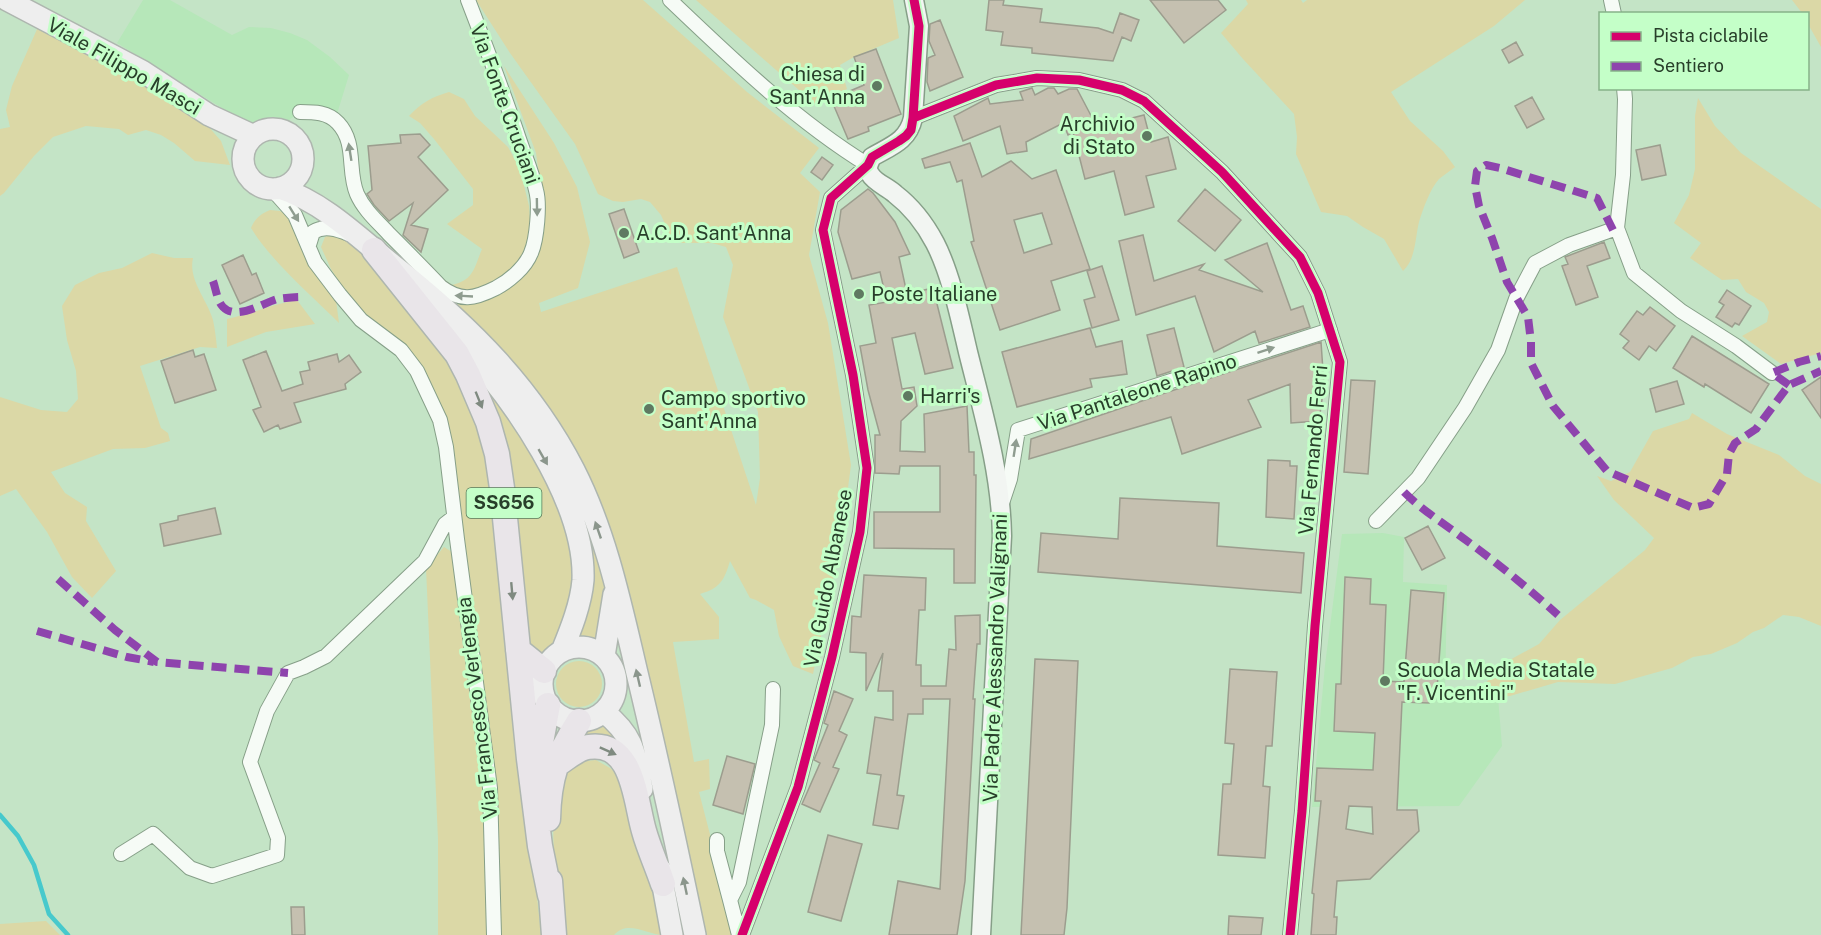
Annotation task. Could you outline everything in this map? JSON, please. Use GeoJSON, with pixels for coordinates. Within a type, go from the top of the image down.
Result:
{"type":"FeatureCollection","features":[{"type":"Feature","properties":{"kind":"highway","name":"SS656"},"geometry":{"type":"LineString","coordinates":[[366,244],[457,354],[488,422],[502,488],[529,759],[540,846],[550,895]]}},
{"type":"Feature","properties":{"kind":"highway"},"geometry":{"type":"LineString","coordinates":[[518,650],[544,671]]}},
{"type":"Feature","properties":{"kind":"highway","name":"SS656"},"geometry":{"type":"LineString","coordinates":[[534,793],[538,757],[549,705]]}},
{"type":"Feature","properties":{"kind":"highway","name":"SS656"},"geometry":{"type":"LineString","coordinates":[[554,935],[550,895],[549,791],[564,746],[579,721]]}},
{"type":"Feature","properties":{"kind":"highway"},"geometry":{"type":"LineString","coordinates":[[556,765],[587,747],[604,748],[620,758],[631,776],[644,831],[663,884]]}},
{"type":"Feature","properties":{"kind":"main road","name":"Viale Filippo Masci"},"geometry":{"type":"LineString","coordinates":[[7,0],[141,72],[209,115],[254,136]]}},
{"type":"Feature","properties":{"kind":"main road","name":"Viale Filippo Masci"},"geometry":{"type":"LineString","coordinates":[[209,115],[234,139],[243,158]]}},
{"type":"Feature","properties":{"kind":"main road"},"geometry":{"type":"LineString","coordinates":[[276,188],[292,182],[300,172],[303,160],[299,143],[278,129],[261,131],[248,142],[244,150],[244,167],[253,181],[260,186],[276,188],[306,198],[334,216]]}},
{"type":"Feature","properties":{"kind":"main road"},"geometry":{"type":"LineString","coordinates":[[300,172],[309,188],[334,216],[439,302],[489,351],[516,381],[539,412],[574,470],[589,504],[622,607],[695,935]]}},
{"type":"Feature","properties":{"kind":"main road"},"geometry":{"type":"LineString","coordinates":[[366,244],[481,363],[545,458],[560,487],[577,532],[582,556],[583,582],[579,604],[562,651]]}},
{"type":"Feature","properties":{"kind":"main road"},"geometry":{"type":"LineString","coordinates":[[604,656],[615,586]]}},
{"type":"Feature","properties":{"kind":"main road"},"geometry":{"type":"LineString","coordinates":[[588,647],[604,656],[614,670],[616,688],[614,697],[604,712],[588,720],[579,721],[562,717],[549,705],[542,688],[544,671],[548,663],[562,651],[570,648],[588,647]]}},
{"type":"Feature","properties":{"kind":"main road"},"geometry":{"type":"LineString","coordinates":[[616,688],[635,710],[651,735]]}},
{"type":"Feature","properties":{"kind":"main road"},"geometry":{"type":"LineString","coordinates":[[604,712],[625,732],[634,750],[672,935]]}},
{"type":"Feature","properties":{"kind":"street"},"geometry":{"type":"LineString","coordinates":[[670,0],[735,62],[801,118],[868,165],[872,157],[899,141],[912,124],[919,26],[914,0]]}},
{"type":"Feature","properties":{"kind":"street","name":"Via Fonte Cruciani"},"geometry":{"type":"LineString","coordinates":[[300,112],[321,113],[338,123],[346,135],[350,148],[352,176],[357,194],[367,210],[441,287],[450,294],[463,298],[482,295],[499,286],[516,274],[531,254],[537,222],[537,191],[470,6]]}},
{"type":"Feature","properties":{"kind":"street","name":"Via Fernando Ferri"},"geometry":{"type":"LineString","coordinates":[[912,124],[996,86],[1037,78],[1078,80],[1122,90],[1144,101],[1222,172],[1300,257],[1318,292],[1340,362],[1315,626],[1302,811],[1290,935]]}},
{"type":"Feature","properties":{"kind":"street"},"geometry":{"type":"LineString","coordinates":[[1624,90],[1623,175],[1617,228],[1634,273],[1681,311],[1736,346],[1772,373]]}},
{"type":"Feature","properties":{"kind":"street","name":"Via Padre Alessandro Valignani"},"geometry":{"type":"LineString","coordinates":[[868,165],[870,175],[911,208],[935,244],[942,261],[961,320],[985,418],[1002,505],[981,935]]}},
{"type":"Feature","properties":{"kind":"street","name":"Via Guido Albanese"},"geometry":{"type":"LineString","coordinates":[[740,935],[798,787],[832,657],[860,532],[867,468],[853,375],[823,230],[831,198],[868,165]]}},
{"type":"Feature","properties":{"kind":"street","name":"Via Francesco Verlengia"},"geometry":{"type":"LineString","coordinates":[[276,188],[295,215],[315,262],[361,320],[401,350],[417,371],[440,420],[446,447],[490,788],[494,935]]}},
{"type":"Feature","properties":{"kind":"street"},"geometry":{"type":"LineString","coordinates":[[309,245],[313,232],[321,228],[335,229],[366,244]]}},
{"type":"Feature","properties":{"kind":"street"},"geometry":{"type":"LineString","coordinates":[[1376,521],[1418,478],[1466,408],[1498,350],[1516,299],[1535,263],[1569,245],[1617,228]]}},
{"type":"Feature","properties":{"kind":"street","name":"Via Pantaleone Rapino"},"geometry":{"type":"LineString","coordinates":[[1002,505],[1010,479],[1018,430],[1330,330]]}},
{"type":"Feature","properties":{"kind":"street"},"geometry":{"type":"LineString","coordinates":[[121,854],[153,834],[190,868],[212,876],[277,855],[278,838],[250,762],[267,711],[288,673],[311,664],[334,649],[425,561],[445,524],[454,517]]}},
{"type":"Feature","properties":{"kind":"street"},"geometry":{"type":"LineString","coordinates":[[730,900],[739,882],[772,725],[773,689]]}},
{"type":"Feature","properties":{"kind":"street"},"geometry":{"type":"LineString","coordinates":[[717,840],[717,851],[730,900]]}},
{"type":"Feature","properties":{"kind":"street","name":"Via Guido Albanese"},"geometry":{"type":"LineString","coordinates":[[730,900],[740,935]]}},
{"type":"Feature","properties":{"kind":"shaded area"},"geometry":{"type":"Polygon","coordinates":[[[143,0],[170,0],[232,35],[249,27],[271,28],[307,40],[349,75],[337,114],[306,107],[280,127],[251,126],[117,43],[143,0]]]}},
{"type":"Feature","properties":{"kind":"shaded area"},"geometry":{"type":"Polygon","coordinates":[[[476,0],[643,0],[747,92],[819,148],[800,173],[820,192],[809,255],[828,323],[851,465],[841,541],[813,674],[793,666],[779,636],[774,610],[750,598],[730,561],[720,583],[700,594],[719,617],[719,639],[673,642],[694,762],[709,759],[710,789],[699,792],[736,935],[700,935],[610,542],[444,296],[463,300],[527,265],[541,189],[536,153],[504,66],[554,143],[577,187],[590,242],[578,288],[539,303],[541,312],[677,267],[756,505],[760,478],[758,412],[723,317],[733,265],[726,247],[712,243],[682,243],[671,238],[661,215],[650,202],[641,199],[613,201],[598,194],[575,144],[510,53],[476,0]]]}},
{"type":"Feature","properties":{"kind":"shaded area"},"geometry":{"type":"Polygon","coordinates":[[[696,0],[893,0],[899,38],[840,65],[847,89],[815,104],[696,0]]]}},
{"type":"Feature","properties":{"kind":"shaded area"},"geometry":{"type":"Polygon","coordinates":[[[1246,0],[1301,0],[1303,3],[1307,0],[1525,0],[1494,26],[1391,92],[1410,121],[1443,151],[1455,167],[1439,179],[1430,194],[1419,222],[1413,254],[1403,271],[1384,239],[1347,216],[1321,212],[1296,154],[1297,137],[1294,114],[1221,33],[1248,4],[1246,0]]]}},
{"type":"Feature","properties":{"kind":"shaded area"},"geometry":{"type":"Polygon","coordinates":[[[1792,0],[1821,0],[1821,47],[1809,26],[1809,12],[1801,12],[1792,0]]]}},
{"type":"Feature","properties":{"kind":"shaded area"},"geometry":{"type":"Polygon","coordinates":[[[38,27],[162,94],[201,118],[221,141],[230,165],[195,161],[174,143],[146,130],[128,135],[119,129],[86,126],[53,137],[0,196],[0,129],[10,127],[6,110],[12,86],[38,27]]]}},
{"type":"Feature","properties":{"kind":"shaded area"},"geometry":{"type":"Polygon","coordinates":[[[449,92],[464,99],[475,116],[508,147],[520,169],[529,206],[531,234],[520,265],[499,282],[468,291],[452,289],[430,270],[452,285],[465,280],[475,267],[482,249],[447,224],[473,205],[473,189],[420,123],[409,116],[427,101],[449,92]]]}},
{"type":"Feature","properties":{"kind":"shaded area"},"geometry":{"type":"Polygon","coordinates":[[[1698,98],[1715,126],[1741,153],[1821,209],[1821,353],[1781,364],[1742,336],[1767,322],[1769,312],[1764,303],[1746,292],[1738,279],[1722,280],[1690,258],[1701,243],[1674,223],[1689,195],[1695,169],[1695,116],[1698,98]]]}},
{"type":"Feature","properties":{"kind":"shaded area"},"geometry":{"type":"Polygon","coordinates":[[[270,210],[280,211],[293,218],[335,293],[339,323],[281,266],[251,228],[258,217],[270,210]]]}},
{"type":"Feature","properties":{"kind":"shaded area"},"geometry":{"type":"Polygon","coordinates":[[[333,234],[376,262],[452,352],[490,445],[541,935],[438,935],[438,839],[426,568],[444,547],[465,560],[443,412],[367,317],[352,302],[331,269],[321,247],[325,237],[333,234]]]}},
{"type":"Feature","properties":{"kind":"shaded area"},"geometry":{"type":"Polygon","coordinates":[[[152,253],[174,258],[193,258],[193,274],[213,320],[217,348],[200,347],[140,366],[161,428],[168,433],[170,441],[145,448],[113,449],[51,472],[65,493],[87,507],[86,521],[116,571],[92,598],[72,577],[47,532],[16,489],[0,496],[0,397],[41,410],[67,412],[78,399],[76,371],[67,340],[62,306],[75,285],[99,273],[122,268],[152,253]]]}},
{"type":"Feature","properties":{"kind":"shaded area"},"geometry":{"type":"Polygon","coordinates":[[[297,300],[315,324],[266,332],[227,347],[227,319],[297,300]]]}},
{"type":"Feature","properties":{"kind":"shaded area"},"geometry":{"type":"Polygon","coordinates":[[[473,365],[491,385],[564,510],[576,575],[557,642],[548,648],[539,659],[531,681],[538,710],[537,727],[473,365]]]}},
{"type":"Feature","properties":{"kind":"shaded area"},"geometry":{"type":"Polygon","coordinates":[[[1692,413],[1727,434],[1779,455],[1805,476],[1821,484],[1821,626],[1799,617],[1783,615],[1737,643],[1711,654],[1693,657],[1672,668],[1615,684],[1558,682],[1510,696],[1472,697],[1506,662],[1539,644],[1560,620],[1645,550],[1654,538],[1614,500],[1597,476],[1611,481],[1630,472],[1653,431],[1689,419],[1692,413]]]}},
{"type":"Feature","properties":{"kind":"shaded area"},"geometry":{"type":"Polygon","coordinates":[[[591,532],[606,589],[599,642],[586,636],[576,635],[585,536],[591,532]]]}},
{"type":"Feature","properties":{"kind":"shaded area","name":"Scuola Media Statale \"F. Vicentini\""},"geometry":{"type":"Polygon","coordinates":[[[1383,533],[1404,537],[1403,582],[1447,585],[1445,696],[1498,697],[1502,746],[1459,806],[1312,807],[1325,665],[1342,534],[1383,533]]]}},
{"type":"Feature","properties":{"kind":"shaded area"},"geometry":{"type":"Polygon","coordinates":[[[584,661],[596,667],[601,675],[601,693],[596,701],[588,706],[574,707],[566,704],[559,697],[556,679],[559,671],[566,664],[584,661]]]}},
{"type":"Feature","properties":{"kind":"shaded area"},"geometry":{"type":"Polygon","coordinates":[[[608,727],[626,747],[579,736],[608,727]]]}},
{"type":"Feature","properties":{"kind":"shaded area"},"geometry":{"type":"Polygon","coordinates":[[[596,760],[620,777],[664,935],[625,928],[614,935],[563,935],[554,860],[555,802],[558,787],[570,768],[579,763],[596,760]]]}},
{"type":"Feature","properties":{"kind":"shaded area"},"geometry":{"type":"Polygon","coordinates":[[[46,921],[60,935],[0,935],[0,924],[46,921]]]}},
{"type":"Feature","properties":{"kind":"building"},"geometry":{"type":"Polygon","coordinates":[[[989,0],[1004,0],[1003,5],[1042,9],[1040,22],[1098,28],[1113,33],[1120,13],[1139,20],[1131,41],[1122,37],[1113,61],[1032,53],[1032,48],[1001,45],[1003,32],[986,30],[989,0]]]}},
{"type":"Feature","properties":{"kind":"building"},"geometry":{"type":"Polygon","coordinates":[[[1150,0],[1218,0],[1226,10],[1184,43],[1150,0]]]}},
{"type":"Feature","properties":{"kind":"building"},"geometry":{"type":"Polygon","coordinates":[[[940,20],[963,77],[930,91],[927,82],[928,58],[935,55],[929,41],[930,24],[940,20]]]}},
{"type":"Feature","properties":{"kind":"building"},"geometry":{"type":"Polygon","coordinates":[[[1516,42],[1523,55],[1509,63],[1502,50],[1516,42]]]}},
{"type":"Feature","properties":{"kind":"building"},"geometry":{"type":"Polygon","coordinates":[[[876,49],[901,114],[868,127],[869,131],[848,139],[831,99],[864,85],[854,57],[876,49]]]}},
{"type":"Feature","properties":{"kind":"building"},"geometry":{"type":"Polygon","coordinates":[[[1032,88],[1035,95],[1048,88],[1054,88],[1058,94],[1069,89],[1077,89],[1097,127],[1144,115],[1151,142],[1168,137],[1176,169],[1146,176],[1154,207],[1125,215],[1114,171],[1085,179],[1073,132],[1068,135],[1063,123],[1026,142],[1027,151],[1007,154],[1000,126],[963,141],[954,116],[988,98],[990,104],[1023,100],[1020,92],[1032,88]]]}},
{"type":"Feature","properties":{"kind":"building"},"geometry":{"type":"Polygon","coordinates":[[[1532,97],[1544,119],[1527,128],[1515,106],[1532,97]]]}},
{"type":"Feature","properties":{"kind":"building"},"geometry":{"type":"Polygon","coordinates":[[[420,134],[430,145],[418,157],[448,190],[411,225],[428,229],[421,252],[403,235],[413,203],[389,221],[367,194],[372,190],[368,146],[401,143],[400,135],[420,134]]]}},
{"type":"Feature","properties":{"kind":"building"},"geometry":{"type":"Polygon","coordinates":[[[970,143],[982,177],[1011,161],[1032,179],[1056,170],[1090,269],[1051,281],[1060,310],[1000,330],[971,242],[974,241],[962,180],[957,182],[950,162],[925,168],[922,159],[970,143]],[[1042,213],[1014,220],[1024,253],[1052,244],[1042,213]]]}},
{"type":"Feature","properties":{"kind":"building"},"geometry":{"type":"Polygon","coordinates":[[[1660,145],[1666,175],[1642,180],[1636,150],[1660,145]]]}},
{"type":"Feature","properties":{"kind":"building"},"geometry":{"type":"Polygon","coordinates":[[[822,157],[833,165],[822,180],[811,172],[822,157]]]}},
{"type":"Feature","properties":{"kind":"building"},"geometry":{"type":"Polygon","coordinates":[[[868,189],[895,222],[910,254],[899,257],[907,294],[933,288],[953,368],[925,374],[915,333],[892,338],[902,389],[914,387],[917,406],[901,421],[900,451],[925,452],[924,414],[967,406],[969,452],[974,452],[974,475],[976,475],[975,583],[954,583],[954,549],[874,548],[874,512],[940,512],[940,466],[900,466],[899,474],[875,473],[875,435],[880,435],[868,390],[860,346],[876,343],[869,305],[887,302],[880,272],[852,279],[838,232],[841,210],[868,189]]]}},
{"type":"Feature","properties":{"kind":"building"},"geometry":{"type":"Polygon","coordinates":[[[1205,189],[1241,220],[1215,251],[1178,221],[1205,189]]]}},
{"type":"Feature","properties":{"kind":"building","name":"A.C.D. Sant'Anna"},"geometry":{"type":"Polygon","coordinates":[[[624,209],[639,252],[624,258],[609,214],[624,209]]]}},
{"type":"Feature","properties":{"kind":"building"},"geometry":{"type":"Polygon","coordinates":[[[1143,235],[1154,281],[1204,264],[1199,270],[1263,292],[1225,260],[1267,243],[1291,310],[1303,306],[1310,327],[1259,343],[1255,331],[1214,352],[1195,296],[1136,315],[1119,241],[1143,235]]]}},
{"type":"Feature","properties":{"kind":"building"},"geometry":{"type":"Polygon","coordinates":[[[1604,242],[1610,258],[1587,266],[1598,297],[1576,305],[1562,266],[1568,264],[1565,257],[1604,242]]]}},
{"type":"Feature","properties":{"kind":"building"},"geometry":{"type":"Polygon","coordinates":[[[243,255],[252,275],[256,273],[264,293],[240,304],[222,265],[243,255]]]}},
{"type":"Feature","properties":{"kind":"building"},"geometry":{"type":"Polygon","coordinates":[[[1102,266],[1119,320],[1092,328],[1084,300],[1095,297],[1087,271],[1102,266]]]}},
{"type":"Feature","properties":{"kind":"building"},"geometry":{"type":"Polygon","coordinates":[[[1727,290],[1751,306],[1739,325],[1735,323],[1732,327],[1716,317],[1724,305],[1719,302],[1727,290]]]}},
{"type":"Feature","properties":{"kind":"building"},"geometry":{"type":"Polygon","coordinates":[[[1650,307],[1675,326],[1656,351],[1649,346],[1639,360],[1623,348],[1629,341],[1620,334],[1637,311],[1643,315],[1650,307]]]}},
{"type":"Feature","properties":{"kind":"building"},"geometry":{"type":"Polygon","coordinates":[[[1090,328],[1096,347],[1122,341],[1127,374],[1090,379],[1092,387],[1017,407],[1002,352],[1090,328]]]}},
{"type":"Feature","properties":{"kind":"building"},"geometry":{"type":"Polygon","coordinates":[[[1174,328],[1184,367],[1157,376],[1147,335],[1174,328]]]}},
{"type":"Feature","properties":{"kind":"building"},"geometry":{"type":"Polygon","coordinates":[[[1692,336],[1769,384],[1751,413],[1705,384],[1704,387],[1673,368],[1692,336]]]}},
{"type":"Feature","properties":{"kind":"building"},"geometry":{"type":"Polygon","coordinates":[[[1321,342],[1324,385],[1319,421],[1291,423],[1290,384],[1248,400],[1261,427],[1182,454],[1171,417],[1029,459],[1031,439],[1321,342]]]}},
{"type":"Feature","properties":{"kind":"building"},"geometry":{"type":"Polygon","coordinates":[[[193,350],[195,357],[204,354],[216,390],[175,403],[161,361],[193,350]]]}},
{"type":"Feature","properties":{"kind":"building"},"geometry":{"type":"Polygon","coordinates":[[[266,351],[282,391],[303,384],[300,372],[310,370],[308,362],[337,354],[339,362],[349,355],[361,372],[345,384],[346,389],[294,403],[301,422],[280,429],[278,425],[264,432],[253,410],[261,407],[243,360],[266,351]]]}},
{"type":"Feature","properties":{"kind":"building"},"geometry":{"type":"Polygon","coordinates":[[[1821,377],[1821,418],[1802,390],[1821,377]]]}},
{"type":"Feature","properties":{"kind":"building"},"geometry":{"type":"Polygon","coordinates":[[[1351,380],[1375,381],[1368,474],[1344,472],[1351,380]]]}},
{"type":"Feature","properties":{"kind":"building"},"geometry":{"type":"Polygon","coordinates":[[[1677,381],[1684,404],[1656,412],[1650,389],[1677,381]]]}},
{"type":"Feature","properties":{"kind":"building"},"geometry":{"type":"Polygon","coordinates":[[[1268,460],[1290,461],[1290,466],[1297,466],[1294,519],[1266,517],[1268,460]]]}},
{"type":"Feature","properties":{"kind":"building"},"geometry":{"type":"Polygon","coordinates":[[[1120,498],[1219,503],[1217,546],[1304,553],[1301,593],[1038,572],[1041,533],[1118,539],[1120,498]]]}},
{"type":"Feature","properties":{"kind":"building"},"geometry":{"type":"Polygon","coordinates":[[[215,508],[221,534],[164,546],[160,524],[178,520],[178,516],[215,508]]]}},
{"type":"Feature","properties":{"kind":"building"},"geometry":{"type":"Polygon","coordinates":[[[1428,526],[1445,558],[1422,570],[1405,538],[1428,526]]]}},
{"type":"Feature","properties":{"kind":"building"},"geometry":{"type":"Polygon","coordinates":[[[864,575],[926,578],[925,610],[919,610],[916,665],[921,665],[921,686],[946,686],[949,649],[956,650],[955,616],[980,615],[980,644],[977,644],[973,699],[975,699],[965,881],[957,935],[889,935],[898,881],[940,889],[950,699],[923,699],[923,714],[908,714],[897,795],[904,796],[898,829],[873,825],[881,775],[867,773],[875,717],[893,720],[893,691],[878,691],[883,653],[866,691],[866,653],[850,652],[852,616],[861,617],[864,575]]]}},
{"type":"Feature","properties":{"kind":"building"},"geometry":{"type":"Polygon","coordinates":[[[1345,577],[1371,579],[1370,604],[1386,605],[1383,681],[1404,682],[1411,590],[1444,593],[1437,689],[1429,689],[1429,703],[1402,702],[1397,810],[1417,810],[1419,831],[1370,879],[1337,881],[1334,917],[1337,917],[1336,935],[1311,935],[1314,894],[1312,893],[1321,801],[1315,801],[1317,768],[1373,770],[1375,733],[1334,731],[1336,684],[1341,684],[1345,577]],[[1349,806],[1346,829],[1373,834],[1372,807],[1349,806]]]}},
{"type":"Feature","properties":{"kind":"building"},"geometry":{"type":"Polygon","coordinates":[[[1035,659],[1078,661],[1064,935],[1021,935],[1035,659]]]}},
{"type":"Feature","properties":{"kind":"building"},"geometry":{"type":"Polygon","coordinates":[[[1230,669],[1277,672],[1272,746],[1266,746],[1263,786],[1270,787],[1265,858],[1218,855],[1223,784],[1231,784],[1234,744],[1225,743],[1230,669]]]}},
{"type":"Feature","properties":{"kind":"building"},"geometry":{"type":"Polygon","coordinates":[[[834,691],[853,699],[839,731],[847,735],[833,767],[839,769],[820,812],[802,804],[820,763],[814,760],[828,725],[824,723],[834,691]]]}},
{"type":"Feature","properties":{"kind":"building"},"geometry":{"type":"Polygon","coordinates":[[[727,756],[755,764],[743,814],[713,805],[727,756]]]}},
{"type":"Feature","properties":{"kind":"building"},"geometry":{"type":"Polygon","coordinates":[[[828,835],[862,844],[841,921],[808,912],[828,835]]]}},
{"type":"Feature","properties":{"kind":"building"},"geometry":{"type":"Polygon","coordinates":[[[291,907],[304,907],[305,935],[292,935],[291,907]]]}},
{"type":"Feature","properties":{"kind":"building"},"geometry":{"type":"Polygon","coordinates":[[[1229,916],[1263,918],[1261,935],[1228,935],[1229,916]]]}},
{"type":"Feature","properties":{"kind":"waterway"},"geometry":{"type":"LineString","coordinates":[[0,815],[18,836],[34,865],[49,914],[68,935]]}},
{"type":"Feature","properties":{"kind":"marked path"},"geometry":{"type":"LineString","coordinates":[[1613,230],[1597,198],[1500,168],[1486,165],[1477,171],[1475,186],[1479,206],[1507,282],[1528,317],[1531,363],[1553,406],[1607,471],[1693,508],[1709,504],[1727,474],[1729,454],[1735,443],[1756,429],[1789,385],[1821,371]]}},
{"type":"Feature","properties":{"kind":"marked path"},"geometry":{"type":"LineString","coordinates":[[213,281],[221,304],[229,311],[243,312],[277,299],[301,297]]}},
{"type":"Feature","properties":{"kind":"marked path"},"geometry":{"type":"LineString","coordinates":[[1789,385],[1772,373],[1821,356]]}},
{"type":"Feature","properties":{"kind":"marked path"},"geometry":{"type":"LineString","coordinates":[[1404,492],[1425,511],[1500,566],[1558,615]]}},
{"type":"Feature","properties":{"kind":"marked path"},"geometry":{"type":"LineString","coordinates":[[58,579],[115,630],[157,662],[288,673]]}},
{"type":"Feature","properties":{"kind":"marked path"},"geometry":{"type":"LineString","coordinates":[[37,631],[127,657],[154,662]]}},
{"type":"Feature","properties":{"kind":"cycle path"},"geometry":{"type":"LineString","coordinates":[[742,935],[798,787],[832,657],[860,532],[867,468],[853,375],[823,230],[831,198],[868,165],[872,157],[899,141],[911,130],[919,26],[914,0]]}},
{"type":"Feature","properties":{"kind":"cycle path"},"geometry":{"type":"LineString","coordinates":[[913,118],[996,85],[1037,78],[1079,80],[1122,90],[1144,101],[1222,172],[1300,257],[1318,293],[1340,362],[1315,626],[1302,811],[1290,935]]}},
{"type":"Feature","properties":{"kind":"place","name":"Chiesa di Sant'Anna"},"geometry":{"type":"Point","coordinates":[877,86]}},
{"type":"Feature","properties":{"kind":"place","name":"Archivio di Stato"},"geometry":{"type":"Point","coordinates":[1147,136]}},
{"type":"Feature","properties":{"kind":"place","name":"A.C.D. Sant'Anna"},"geometry":{"type":"Point","coordinates":[624,233]}},
{"type":"Feature","properties":{"kind":"place","name":"Poste Italiane"},"geometry":{"type":"Point","coordinates":[859,294]}},
{"type":"Feature","properties":{"kind":"place","name":"Harri's"},"geometry":{"type":"Point","coordinates":[908,396]}},
{"type":"Feature","properties":{"kind":"place","name":"Campo sportivo Sant'Anna"},"geometry":{"type":"Point","coordinates":[649,409]}},
{"type":"Feature","properties":{"kind":"place","name":"Scuola Media Statale \"F. Vicentini\""},"geometry":{"type":"Point","coordinates":[1385,681]}}]}
